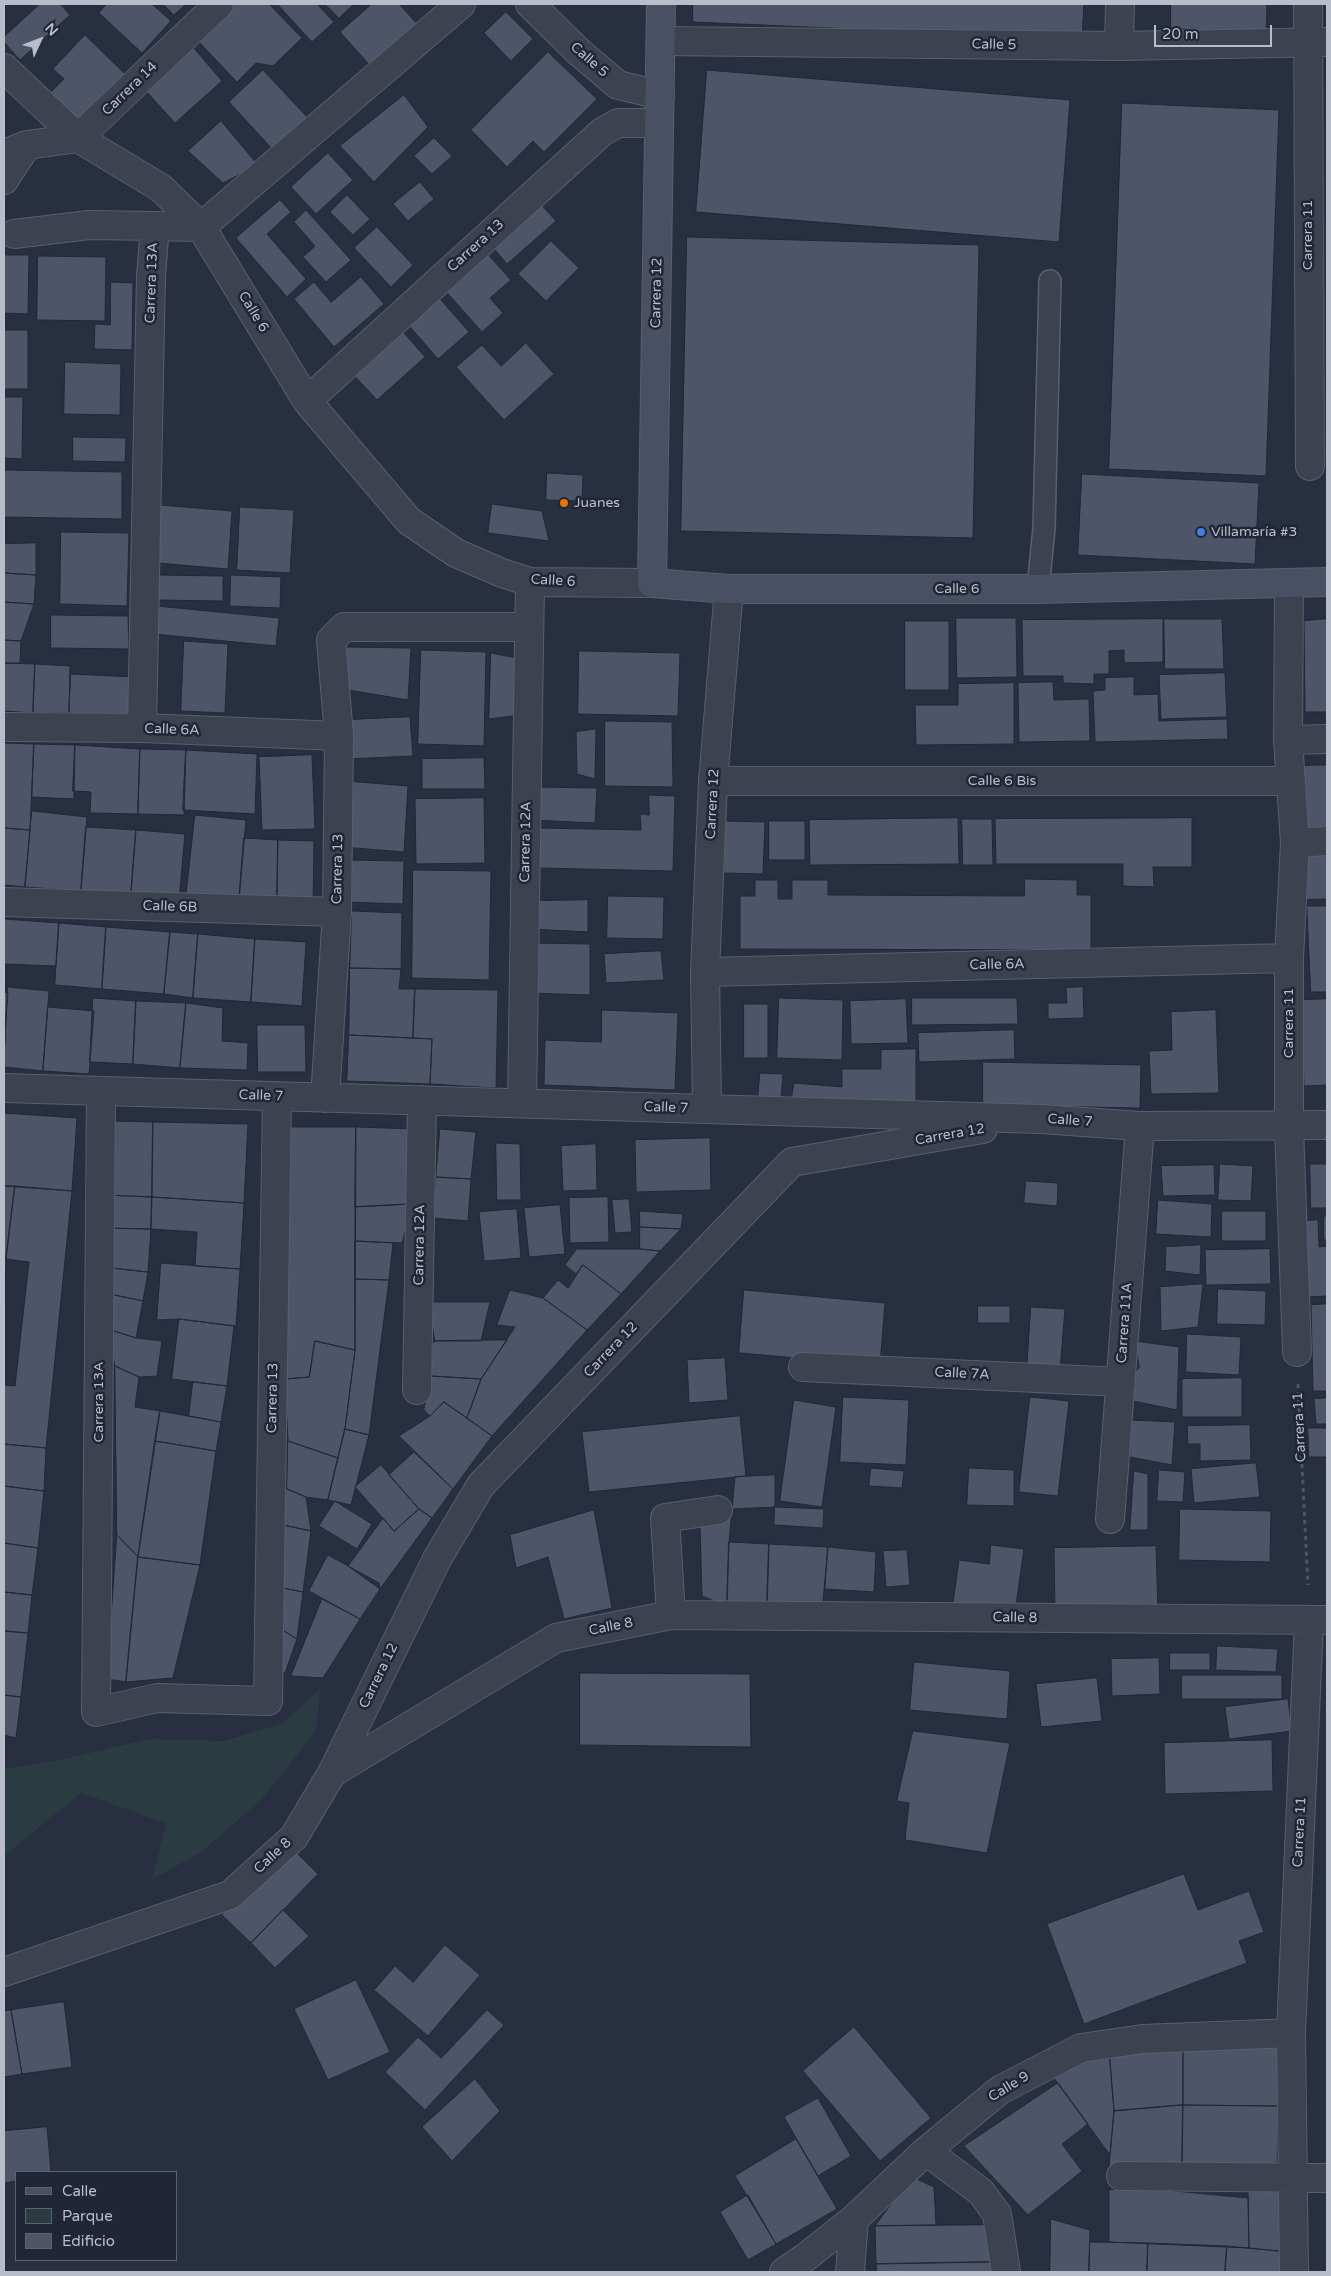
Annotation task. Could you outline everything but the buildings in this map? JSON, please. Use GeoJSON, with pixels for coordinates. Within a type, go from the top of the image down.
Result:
{"type":"FeatureCollection","features":[{"type":"Feature","properties":{"kind":"main road","name":"Carrera 12"},"geometry":{"type":"LineString","coordinates":[[652,583],[661,4]]}},
{"type":"Feature","properties":{"kind":"main road","name":"Calle 6"},"geometry":{"type":"LineString","coordinates":[[652,583],[729,589],[1038,588],[1327,581]]}},
{"type":"Feature","properties":{"kind":"street","name":"Carrera 14"},"geometry":{"type":"LineString","coordinates":[[78,138],[219,4]]}},
{"type":"Feature","properties":{"kind":"street"},"geometry":{"type":"LineString","coordinates":[[201,227],[461,4]]}},
{"type":"Feature","properties":{"kind":"street","name":"Calle 5"},"geometry":{"type":"LineString","coordinates":[[530,4],[579,52],[618,85],[660,95]]}},
{"type":"Feature","properties":{"kind":"street"},"geometry":{"type":"LineString","coordinates":[[1118,46],[1120,4]]}},
{"type":"Feature","properties":{"kind":"street","name":"Carrera 11"},"geometry":{"type":"LineString","coordinates":[[1308,4],[1317,42],[1310,466]]}},
{"type":"Feature","properties":{"kind":"street","name":"Calle 5"},"geometry":{"type":"LineString","coordinates":[[661,41],[1118,46],[1317,42]]}},
{"type":"Feature","properties":{"kind":"street","name":"Calle 6"},"geometry":{"type":"LineString","coordinates":[[4,68],[78,138],[161,188],[201,227],[307,400],[409,521],[456,553],[502,573],[530,582],[652,583]]}},
{"type":"Feature","properties":{"kind":"street","name":"Carrera 13"},"geometry":{"type":"LineString","coordinates":[[307,400],[602,132],[618,124],[659,123]]}},
{"type":"Feature","properties":{"kind":"street"},"geometry":{"type":"LineString","coordinates":[[4,180],[16,149],[78,138]]}},
{"type":"Feature","properties":{"kind":"street"},"geometry":{"type":"LineString","coordinates":[[14,234],[89,225],[155,226]]}},
{"type":"Feature","properties":{"kind":"street","name":"Carrera 13A"},"geometry":{"type":"LineString","coordinates":[[142,728],[151,276],[155,226],[201,227]]}},
{"type":"Feature","properties":{"kind":"street","name":"Carrera 12A"},"geometry":{"type":"LineString","coordinates":[[522,1103],[530,582]]}},
{"type":"Feature","properties":{"kind":"street","name":"Carrera 11"},"geometry":{"type":"LineString","coordinates":[[1290,582],[1288,740],[1295,843],[1289,958],[1289,1127],[1297,1352]]}},
{"type":"Feature","properties":{"kind":"street","name":"Carrera 12"},"geometry":{"type":"LineString","coordinates":[[707,1109],[705,972],[713,781],[729,589]]}},
{"type":"Feature","properties":{"kind":"street","name":"Carrera 13"},"geometry":{"type":"LineString","coordinates":[[325,1098],[337,912],[339,736],[331,640],[344,627],[529,627]]}},
{"type":"Feature","properties":{"kind":"street","name":"Calle 6A"},"geometry":{"type":"LineString","coordinates":[[4,727],[142,728],[339,736]]}},
{"type":"Feature","properties":{"kind":"street"},"geometry":{"type":"LineString","coordinates":[[1288,740],[1327,738]]}},
{"type":"Feature","properties":{"kind":"street","name":"Calle 6 Bis"},"geometry":{"type":"LineString","coordinates":[[713,781],[1291,781]]}},
{"type":"Feature","properties":{"kind":"street"},"geometry":{"type":"LineString","coordinates":[[1295,843],[1327,841]]}},
{"type":"Feature","properties":{"kind":"street","name":"Calle 6B"},"geometry":{"type":"LineString","coordinates":[[4,902],[337,912]]}},
{"type":"Feature","properties":{"kind":"street","name":"Calle 6A"},"geometry":{"type":"LineString","coordinates":[[705,972],[1289,958]]}},
{"type":"Feature","properties":{"kind":"street","name":"Calle 7"},"geometry":{"type":"LineString","coordinates":[[4,1088],[1041,1119],[1140,1126],[1289,1127],[1327,1125]]}},
{"type":"Feature","properties":{"kind":"street","name":"Carrera 13A"},"geometry":{"type":"LineString","coordinates":[[101,1091],[96,1712],[157,1698],[268,1701]]}},
{"type":"Feature","properties":{"kind":"street","name":"Carrera 13"},"geometry":{"type":"LineString","coordinates":[[268,1701],[277,1096]]}},
{"type":"Feature","properties":{"kind":"street","name":"Carrera 12A"},"geometry":{"type":"LineString","coordinates":[[417,1390],[422,1100]]}},
{"type":"Feature","properties":{"kind":"street","name":"Carrera 12"},"geometry":{"type":"LineString","coordinates":[[332,1773],[436,1559],[481,1485],[792,1162],[1041,1119]]}},
{"type":"Feature","properties":{"kind":"street","name":"Carrera 11A"},"geometry":{"type":"LineString","coordinates":[[1110,1519],[1140,1126]]}},
{"type":"Feature","properties":{"kind":"street","name":"Calle 7A"},"geometry":{"type":"LineString","coordinates":[[803,1367],[1120,1382]]}},
{"type":"Feature","properties":{"kind":"street"},"geometry":{"type":"LineString","coordinates":[[671,1615],[665,1518],[718,1510]]}},
{"type":"Feature","properties":{"kind":"street","name":"Calle 8"},"geometry":{"type":"LineString","coordinates":[[4,1972],[230,1895],[294,1837],[332,1773],[556,1638],[671,1615],[1318,1621]]}},
{"type":"Feature","properties":{"kind":"street","name":"Carrera 11"},"geometry":{"type":"LineString","coordinates":[[1294,2272],[1291,2033],[1318,1621]]}},
{"type":"Feature","properties":{"kind":"street","name":"Calle 9"},"geometry":{"type":"LineString","coordinates":[[784,2272],[854,2219],[926,2151],[1000,2090],[1081,2048],[1144,2039],[1291,2033]]}},
{"type":"Feature","properties":{"kind":"street"},"geometry":{"type":"LineString","coordinates":[[926,2151],[981,2192],[997,2214],[1006,2272]]}},
{"type":"Feature","properties":{"kind":"street"},"geometry":{"type":"LineString","coordinates":[[1121,2176],[1327,2178]]}},
{"type":"Feature","properties":{"kind":"street"},"geometry":{"type":"LineString","coordinates":[[850,2272],[854,2219]]}},
{"type":"Feature","properties":{"kind":"lane"},"geometry":{"type":"LineString","coordinates":[[1038,588],[1044,528],[1050,281]]}},
{"type":"Feature","properties":{"kind":"path","name":"Carrera 11"},"geometry":{"type":"LineString","coordinates":[[1297,1352],[1318,1621]]}},
{"type":"Feature","properties":{"kind":"green space"},"geometry":{"type":"Polygon","coordinates":[[[320,1689],[316,1731],[262,1799],[200,1853],[152,1879],[166,1823],[81,1793],[4,1856],[4,1769],[60,1760],[149,1739],[223,1741],[282,1724],[320,1689]]]}},
{"type":"Feature","properties":{"kind":"place","name":"Juanes"},"geometry":{"type":"Point","coordinates":[564,503]}},
{"type":"Feature","properties":{"kind":"place","name":"Villamaría #3"},"geometry":{"type":"Point","coordinates":[1201,532]}}]}
